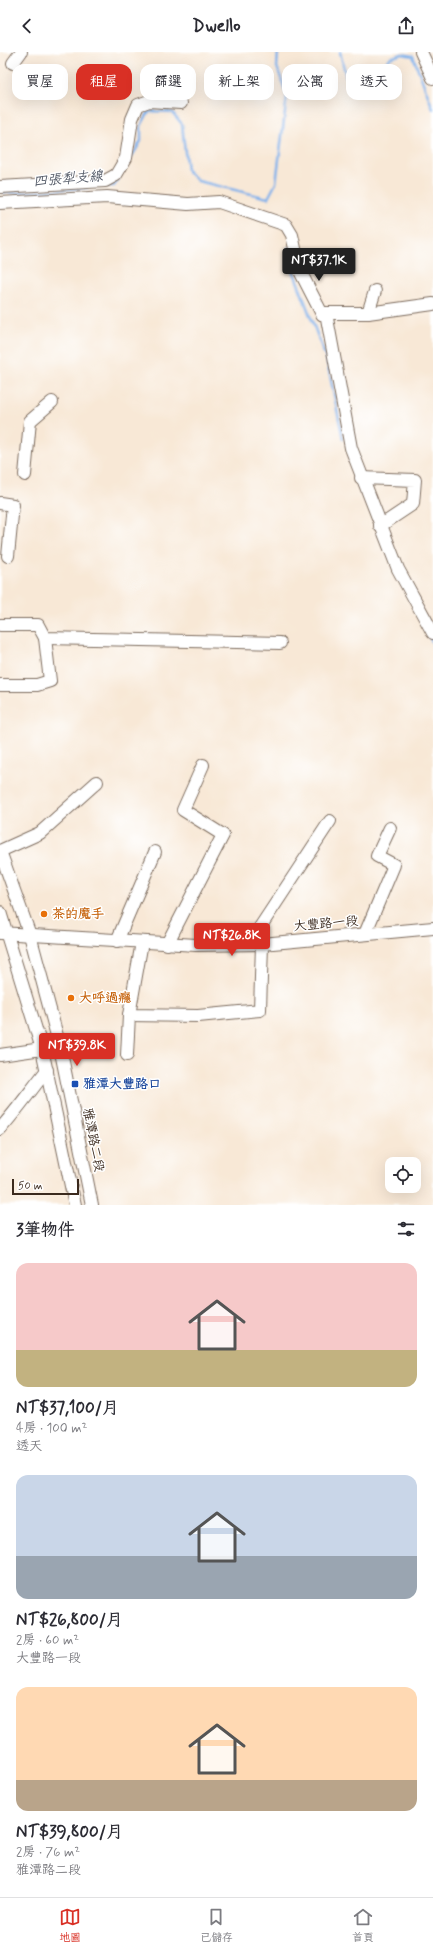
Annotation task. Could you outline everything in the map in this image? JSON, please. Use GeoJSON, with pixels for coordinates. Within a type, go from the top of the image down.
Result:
{"type":"FeatureCollection","features":[{"type":"Feature","properties":{"kind":"street"},"geometry":{"type":"LineString","coordinates":[[13,63],[21,52]]}},
{"type":"Feature","properties":{"kind":"street"},"geometry":{"type":"LineString","coordinates":[[421,52],[433,78]]}},
{"type":"Feature","properties":{"kind":"street"},"geometry":{"type":"LineString","coordinates":[[0,187],[105,180],[116,175],[126,158],[132,119],[138,105],[149,100],[181,103]]}},
{"type":"Feature","properties":{"kind":"street"},"geometry":{"type":"LineString","coordinates":[[105,180],[107,197]]}},
{"type":"Feature","properties":{"kind":"street"},"geometry":{"type":"LineString","coordinates":[[0,203],[107,197],[188,204],[219,202],[286,225],[292,235],[300,271],[322,314],[368,313],[433,304]]}},
{"type":"Feature","properties":{"kind":"street"},"geometry":{"type":"LineString","coordinates":[[368,313],[375,291]]}},
{"type":"Feature","properties":{"kind":"street"},"geometry":{"type":"LineString","coordinates":[[326,313],[350,448],[398,569],[433,633]]}},
{"type":"Feature","properties":{"kind":"street"},"geometry":{"type":"LineString","coordinates":[[25,475],[30,421],[52,402]]}},
{"type":"Feature","properties":{"kind":"street"},"geometry":{"type":"LineString","coordinates":[[361,478],[415,480],[413,504],[380,526]]}},
{"type":"Feature","properties":{"kind":"street"},"geometry":{"type":"LineString","coordinates":[[0,503],[13,505],[8,556]]}},
{"type":"Feature","properties":{"kind":"street"},"geometry":{"type":"LineString","coordinates":[[0,625],[38,625],[45,638],[50,681],[37,685],[0,685]]}},
{"type":"Feature","properties":{"kind":"street"},"geometry":{"type":"LineString","coordinates":[[45,638],[280,643]]}},
{"type":"Feature","properties":{"kind":"street"},"geometry":{"type":"LineString","coordinates":[[167,944],[223,836],[182,810],[203,765]]}},
{"type":"Feature","properties":{"kind":"street"},"geometry":{"type":"LineString","coordinates":[[0,851],[40,833],[97,782]]}},
{"type":"Feature","properties":{"kind":"street"},"geometry":{"type":"LineString","coordinates":[[250,944],[330,821]]}},
{"type":"Feature","properties":{"kind":"street"},"geometry":{"type":"LineString","coordinates":[[365,934],[394,865],[377,856],[390,828]]}},
{"type":"Feature","properties":{"kind":"street","name":"雅潭路二段"},"geometry":{"type":"LineString","coordinates":[[0,851],[30,935],[60,1047],[92,1205]]}},
{"type":"Feature","properties":{"kind":"street"},"geometry":{"type":"LineString","coordinates":[[117,941],[155,852]]}},
{"type":"Feature","properties":{"kind":"street"},"geometry":{"type":"LineString","coordinates":[[0,912],[3,934],[42,1049],[75,1205]]}},
{"type":"Feature","properties":{"kind":"street","name":"大豐路一段"},"geometry":{"type":"LineString","coordinates":[[3,934],[167,944],[262,944],[433,928]]}},
{"type":"Feature","properties":{"kind":"street"},"geometry":{"type":"LineString","coordinates":[[127,1056],[130,1015],[142,942]]}},
{"type":"Feature","properties":{"kind":"street"},"geometry":{"type":"LineString","coordinates":[[130,1015],[198,1016],[260,1010],[262,944]]}},
{"type":"Feature","properties":{"kind":"street"},"geometry":{"type":"LineString","coordinates":[[0,1055],[60,1047]]}},
{"type":"Feature","properties":{"kind":"street"},"geometry":{"type":"LineString","coordinates":[[0,1129],[20,1107],[32,1088],[47,1070]]}},
{"type":"Feature","properties":{"kind":"waterway","name":"四張犁支線"},"geometry":{"type":"LineString","coordinates":[[131,158],[141,141],[141,126],[149,111],[172,112],[182,124],[187,171],[198,181],[268,198],[276,183],[287,96],[277,67],[278,52]]}},
{"type":"Feature","properties":{"kind":"waterway","name":"四張犁支線"},"geometry":{"type":"LineString","coordinates":[[340,52],[347,81],[353,87],[360,89],[369,85],[390,58],[402,54],[413,56],[433,109]]}},
{"type":"Feature","properties":{"kind":"waterway","name":"四張犁支線"},"geometry":{"type":"LineString","coordinates":[[106,186],[114,186],[118,180]]}},
{"type":"Feature","properties":{"kind":"waterway","name":"四張犁支線"},"geometry":{"type":"LineString","coordinates":[[2,192],[14,193],[87,188]]}},
{"type":"Feature","properties":{"kind":"waterway"},"geometry":{"type":"LineString","coordinates":[[289,247],[293,270],[327,361],[343,439]]}},
{"type":"Feature","properties":{"kind":"waterway"},"geometry":{"type":"LineString","coordinates":[[429,636],[433,644]]}},
{"type":"Feature","properties":{"kind":"place","name":"茶的魔手"},"geometry":{"type":"Point","coordinates":[44,914]}},
{"type":"Feature","properties":{"kind":"place","name":"大呼過癮"},"geometry":{"type":"Point","coordinates":[71,998]}},
{"type":"Feature","properties":{"kind":"place","name":"雅潭大豐路口"},"geometry":{"type":"Point","coordinates":[75,1084]}}]}
